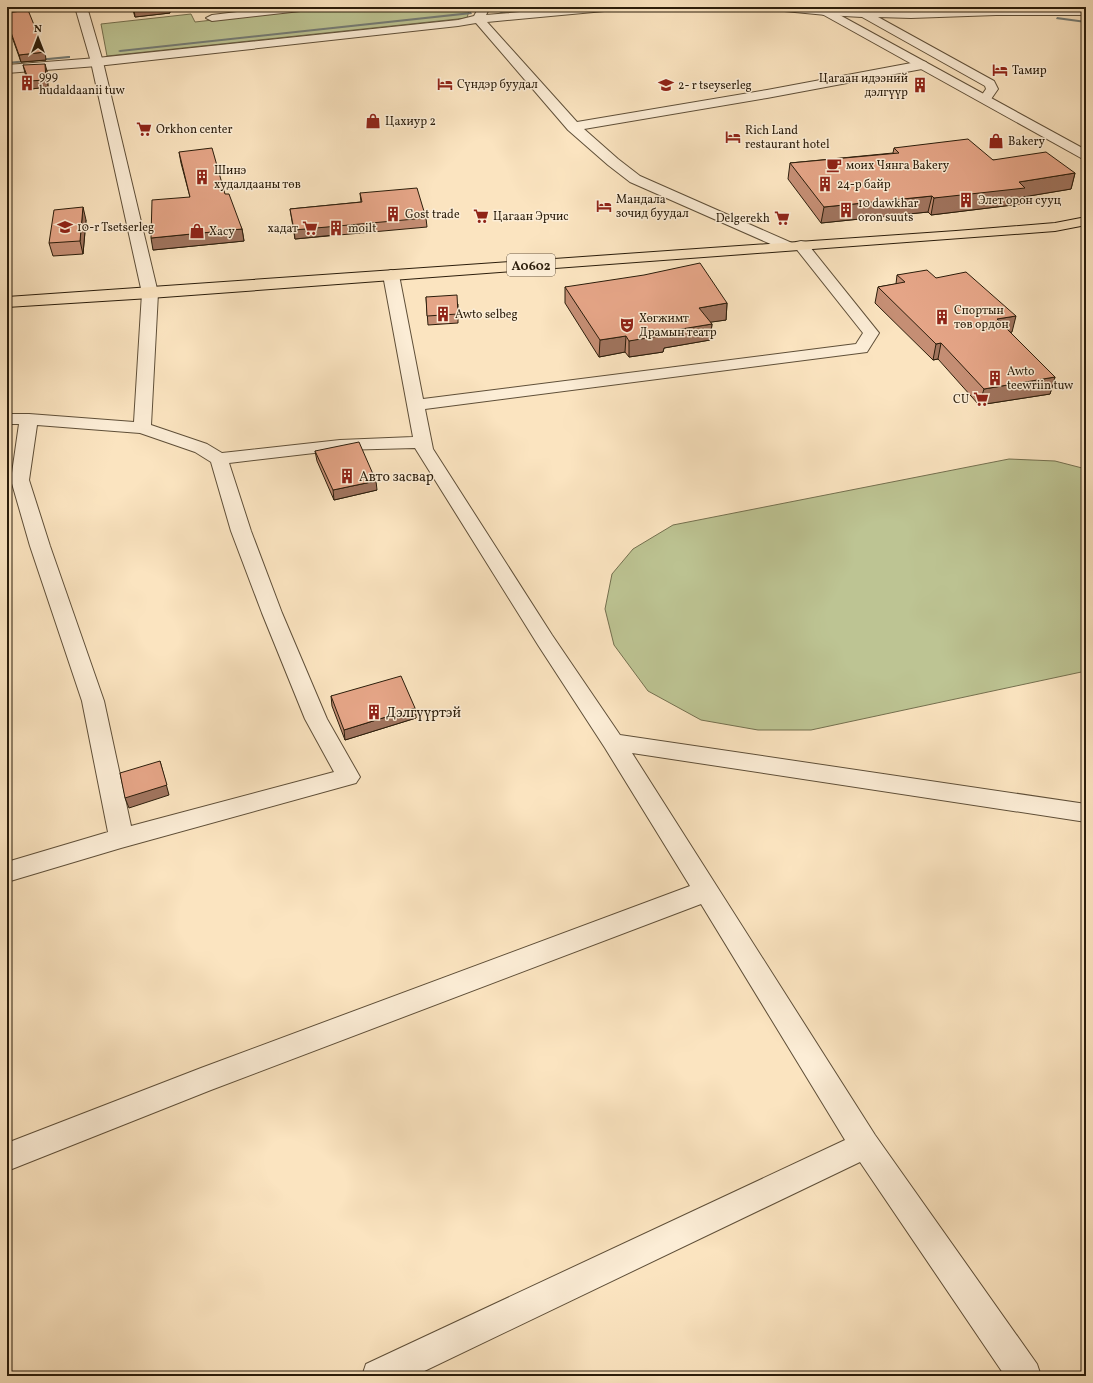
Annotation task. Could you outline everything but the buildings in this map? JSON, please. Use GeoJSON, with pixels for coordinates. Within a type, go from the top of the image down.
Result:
{"type":"FeatureCollection","features":[{"type":"Feature","properties":{"kind":"highway","name":"A0602"},"geometry":{"type":"LineString","coordinates":[[7,302],[150,293],[1055,227],[1086,221]]}},
{"type":"Feature","properties":{"kind":"highway","name":"A0602"},"geometry":{"type":"LineString","coordinates":[[1055,227],[1086,229]]}},
{"type":"Feature","properties":{"kind":"street"},"geometry":{"type":"LineString","coordinates":[[81,7],[97,62],[150,293],[142,428]]}},
{"type":"Feature","properties":{"kind":"street"},"geometry":{"type":"LineString","coordinates":[[212,18],[309,7]]}},
{"type":"Feature","properties":{"kind":"street"},"geometry":{"type":"LineString","coordinates":[[7,69],[97,62],[458,23],[482,13],[615,7]]}},
{"type":"Feature","properties":{"kind":"street"},"geometry":{"type":"LineString","coordinates":[[774,7],[862,13],[901,11],[1086,12]]}},
{"type":"Feature","properties":{"kind":"street"},"geometry":{"type":"LineString","coordinates":[[821,10],[1086,155]]}},
{"type":"Feature","properties":{"kind":"street"},"geometry":{"type":"LineString","coordinates":[[416,405],[861,348],[871,333],[794,246],[635,179],[617,166],[573,127],[482,13]]}},
{"type":"Feature","properties":{"kind":"street"},"geometry":{"type":"LineString","coordinates":[[862,13],[986,81],[990,84],[992,89],[985,99]]}},
{"type":"Feature","properties":{"kind":"street"},"geometry":{"type":"LineString","coordinates":[[573,127],[760,95],[922,65]]}},
{"type":"Feature","properties":{"kind":"street"},"geometry":{"type":"LineString","coordinates":[[391,275],[424,449],[545,640],[613,742],[865,1145],[1025,1376]]}},
{"type":"Feature","properties":{"kind":"street"},"geometry":{"type":"LineString","coordinates":[[7,419],[29,419],[142,428],[201,448],[219,459],[340,446],[423,442]]}},
{"type":"Feature","properties":{"kind":"street"},"geometry":{"type":"LineString","coordinates":[[29,419],[20,480],[40,546],[93,701],[121,838]]}},
{"type":"Feature","properties":{"kind":"street"},"geometry":{"type":"LineString","coordinates":[[7,872],[121,838],[348,777],[316,719],[272,613],[241,531],[219,459]]}},
{"type":"Feature","properties":{"kind":"street"},"geometry":{"type":"LineString","coordinates":[[613,742],[1086,813]]}},
{"type":"Feature","properties":{"kind":"street"},"geometry":{"type":"LineString","coordinates":[[7,1157],[201,1080],[706,891]]}},
{"type":"Feature","properties":{"kind":"street"},"geometry":{"type":"LineString","coordinates":[[378,1376],[865,1145]]}},
{"type":"Feature","properties":{"kind":"green space"},"geometry":{"type":"Polygon","coordinates":[[[327,7],[470,7],[467,18],[107,56],[101,24],[191,14],[195,22],[327,7]]]}},
{"type":"Feature","properties":{"kind":"green space"},"geometry":{"type":"Polygon","coordinates":[[[1009,459],[1055,461],[1086,469],[1086,671],[811,730],[758,730],[701,720],[648,691],[614,645],[605,609],[612,574],[633,549],[673,525],[1009,459]]]}},
{"type":"Feature","properties":{"kind":"waterway"},"geometry":{"type":"LineString","coordinates":[[501,12],[552,7]]}},
{"type":"Feature","properties":{"kind":"waterway"},"geometry":{"type":"LineString","coordinates":[[1004,7],[1022,9]]}},
{"type":"Feature","properties":{"kind":"waterway"},"geometry":{"type":"LineString","coordinates":[[120,51],[471,13]]}},
{"type":"Feature","properties":{"kind":"waterway"},"geometry":{"type":"LineString","coordinates":[[1057,18],[1086,22]]}},
{"type":"Feature","properties":{"kind":"waterway"},"geometry":{"type":"LineString","coordinates":[[7,63],[68,57]]}},
{"type":"Feature","properties":{"kind":"place","name":"Тамир"},"geometry":{"type":"Point","coordinates":[1000,70]}},
{"type":"Feature","properties":{"kind":"place","name":"999 hudaldaanii tuw"},"geometry":{"type":"Point","coordinates":[27,83]}},
{"type":"Feature","properties":{"kind":"place","name":"Сүндэр буудал"},"geometry":{"type":"Point","coordinates":[445,84]}},
{"type":"Feature","properties":{"kind":"place","name":"2- r tseyserleg"},"geometry":{"type":"Point","coordinates":[666,85]}},
{"type":"Feature","properties":{"kind":"place","name":"Цагаан идээний дэлгүүр"},"geometry":{"type":"Point","coordinates":[920,85]}},
{"type":"Feature","properties":{"kind":"place","name":"Цахиур 2"},"geometry":{"type":"Point","coordinates":[373,121]}},
{"type":"Feature","properties":{"kind":"place","name":"Orkhon center"},"geometry":{"type":"Point","coordinates":[144,129]}},
{"type":"Feature","properties":{"kind":"place","name":"Rich Land restaurant hotel"},"geometry":{"type":"Point","coordinates":[733,137]}},
{"type":"Feature","properties":{"kind":"place","name":"Bakery"},"geometry":{"type":"Point","coordinates":[996,141]}},
{"type":"Feature","properties":{"kind":"place","name":"моих Чянга Bakery"},"geometry":{"type":"Point","coordinates":[834,165]}},
{"type":"Feature","properties":{"kind":"place","name":"Шинэ худалдааны төв"},"geometry":{"type":"Point","coordinates":[202,177]}},
{"type":"Feature","properties":{"kind":"place","name":"24-р байр"},"geometry":{"type":"Point","coordinates":[825,184]}},
{"type":"Feature","properties":{"kind":"place","name":"Элет орон сууц"},"geometry":{"type":"Point","coordinates":[966,200]}},
{"type":"Feature","properties":{"kind":"place","name":"Мандала зочид буудал"},"geometry":{"type":"Point","coordinates":[604,206]}},
{"type":"Feature","properties":{"kind":"place","name":"10 dawkhar oron suuts"},"geometry":{"type":"Point","coordinates":[846,210]}},
{"type":"Feature","properties":{"kind":"place","name":"Gost trade"},"geometry":{"type":"Point","coordinates":[393,214]}},
{"type":"Feature","properties":{"kind":"place","name":"Цагаан Эрчис"},"geometry":{"type":"Point","coordinates":[481,216]}},
{"type":"Feature","properties":{"kind":"place","name":"Delgerekh"},"geometry":{"type":"Point","coordinates":[782,218]}},
{"type":"Feature","properties":{"kind":"place","name":"10-r Tsetserleg"},"geometry":{"type":"Point","coordinates":[65,227]}},
{"type":"Feature","properties":{"kind":"place","name":"хадат"},"geometry":{"type":"Point","coordinates":[310,228]}},
{"type":"Feature","properties":{"kind":"place","name":"moilt"},"geometry":{"type":"Point","coordinates":[336,228]}},
{"type":"Feature","properties":{"kind":"place","name":"Хасу"},"geometry":{"type":"Point","coordinates":[197,231]}},
{"type":"Feature","properties":{"kind":"place","name":"Awto selbeg"},"geometry":{"type":"Point","coordinates":[443,314]}},
{"type":"Feature","properties":{"kind":"place","name":"Спортын төв ордон"},"geometry":{"type":"Point","coordinates":[942,317]}},
{"type":"Feature","properties":{"kind":"place","name":"Хөгжимт Драмын театр"},"geometry":{"type":"Point","coordinates":[627,325]}},
{"type":"Feature","properties":{"kind":"place","name":"Awto teewriin tuw"},"geometry":{"type":"Point","coordinates":[995,378]}},
{"type":"Feature","properties":{"kind":"place","name":"CU"},"geometry":{"type":"Point","coordinates":[981,399]}},
{"type":"Feature","properties":{"kind":"place","name":"Авто засвар"},"geometry":{"type":"Point","coordinates":[347,476]}},
{"type":"Feature","properties":{"kind":"place","name":"Дэлгүүртэй"},"geometry":{"type":"Point","coordinates":[374,712]}}]}
